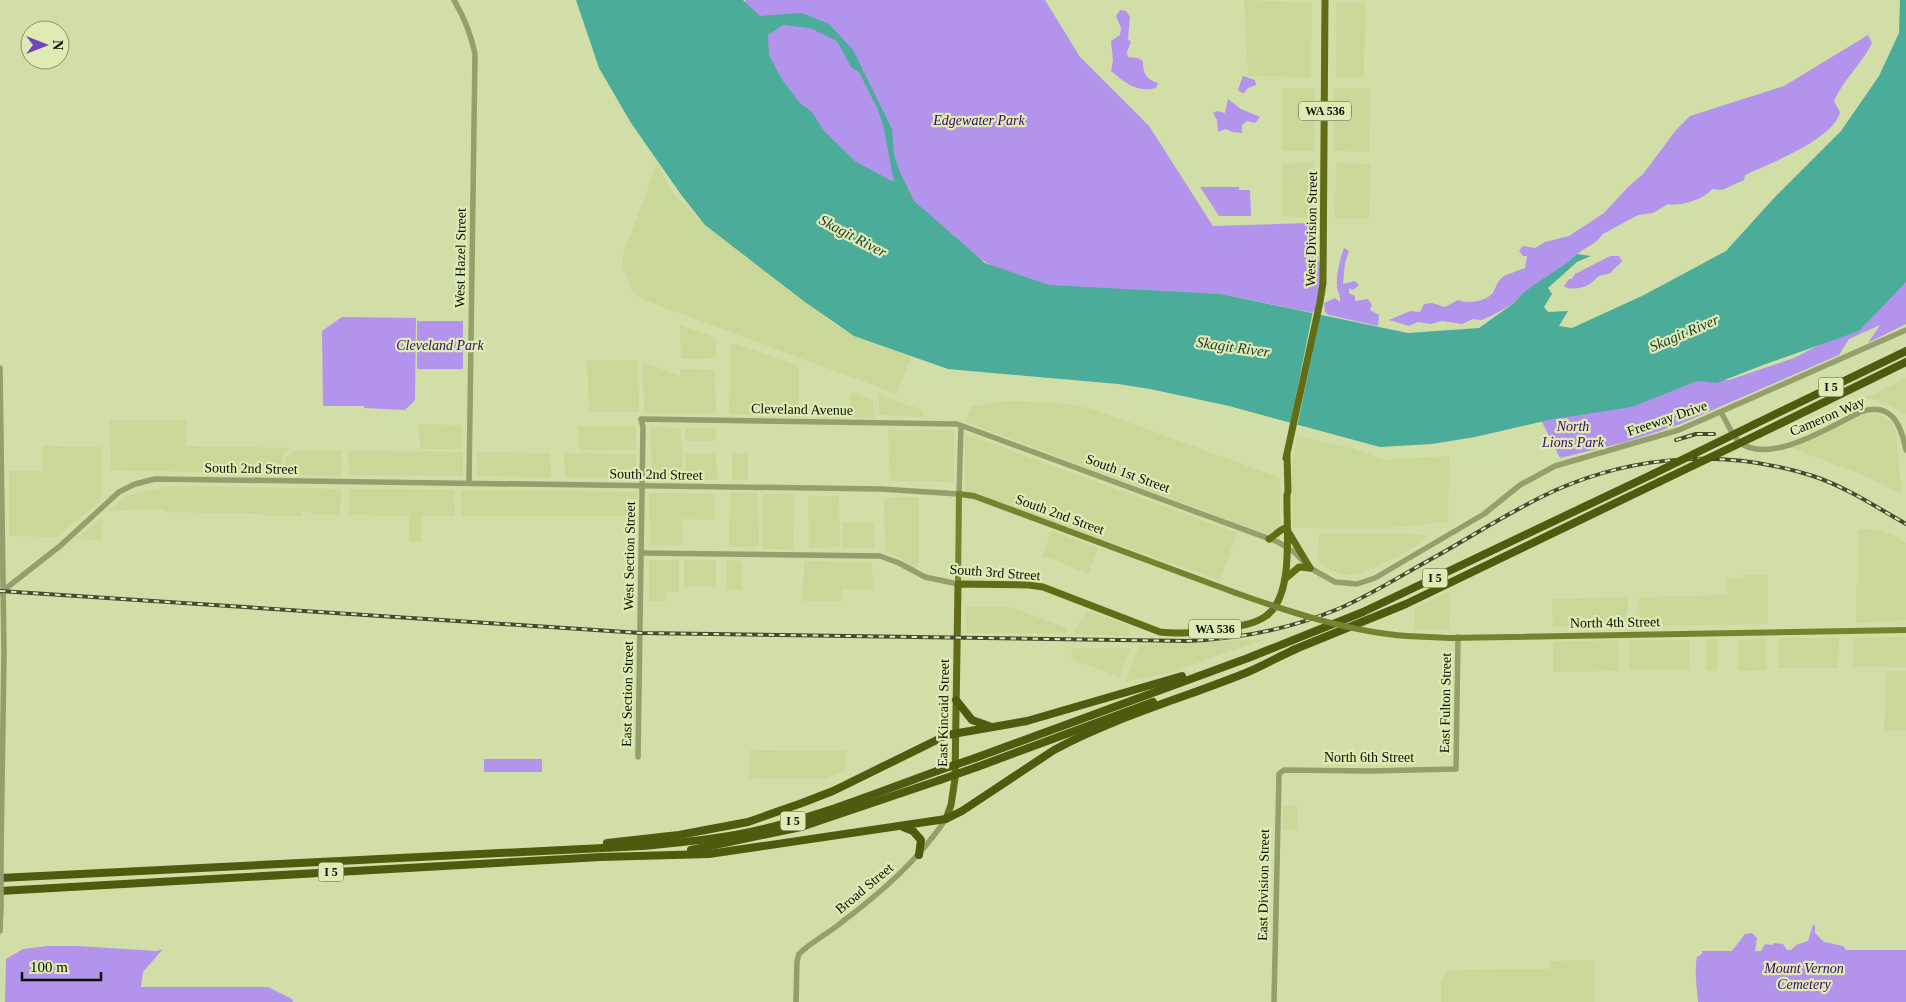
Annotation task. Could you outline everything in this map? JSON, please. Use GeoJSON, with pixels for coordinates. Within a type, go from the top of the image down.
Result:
{"type":"FeatureCollection","features":[{"type":"Feature","properties":{"kind":"highway","name":"I 5"},"geometry":{"type":"LineString","coordinates":[[0,878],[643,846],[680,843],[770,828],[819,814],[976,758],[1278,646],[1363,612],[1653,474],[1906,350]]}},
{"type":"Feature","properties":{"kind":"highway","name":"I 5"},"geometry":{"type":"LineString","coordinates":[[0,891],[662,854],[755,838],[801,827],[977,767],[1296,649],[1424,595],[1906,362]]}},
{"type":"Feature","properties":{"kind":"highway"},"geometry":{"type":"LineString","coordinates":[[662,854],[709,854],[946,819],[962,812],[1067,743],[1153,707],[1248,671],[1296,649]]}},
{"type":"Feature","properties":{"kind":"highway"},"geometry":{"type":"LineString","coordinates":[[528,852],[679,836],[748,822],[832,791],[955,732],[998,727],[1027,721],[1189,674],[1211,670]]}},
{"type":"Feature","properties":{"kind":"highway"},"geometry":{"type":"LineString","coordinates":[[956,700],[972,720],[998,727]]}},
{"type":"Feature","properties":{"kind":"highway"},"geometry":{"type":"LineString","coordinates":[[901,826],[913,831],[921,840],[919,855]]}},
{"type":"Feature","properties":{"kind":"main road","name":"West Division Street"},"geometry":{"type":"LineString","coordinates":[[1286,578],[1286,495],[1284,491],[1287,453],[1323,283],[1325,0]]}},
{"type":"Feature","properties":{"kind":"main road"},"geometry":{"type":"LineString","coordinates":[[958,584],[959,494]]}},
{"type":"Feature","properties":{"kind":"main road","name":"South 2nd Street"},"geometry":{"type":"LineString","coordinates":[[959,494],[974,496],[1236,593],[1326,620]]}},
{"type":"Feature","properties":{"kind":"main road"},"geometry":{"type":"LineString","coordinates":[[1269,538],[1286,528],[1310,568]]}},
{"type":"Feature","properties":{"kind":"main road"},"geometry":{"type":"LineString","coordinates":[[1286,578],[1299,568],[1310,568]]}},
{"type":"Feature","properties":{"kind":"main road","name":"South 3rd Street"},"geometry":{"type":"LineString","coordinates":[[958,584],[1029,585],[1043,587],[1160,632],[1180,634],[1254,622],[1267,615],[1280,597],[1286,578]]}},
{"type":"Feature","properties":{"kind":"main road","name":"East Kincaid Street"},"geometry":{"type":"LineString","coordinates":[[954,788],[958,584]]}},
{"type":"Feature","properties":{"kind":"main road","name":"North 4th Street"},"geometry":{"type":"LineString","coordinates":[[1326,620],[1377,632],[1407,636],[1458,637],[1906,630]]}},
{"type":"Feature","properties":{"kind":"main road","name":"Broad Street"},"geometry":{"type":"LineString","coordinates":[[946,819],[954,788]]}},
{"type":"Feature","properties":{"kind":"street","name":"West Hazel Street"},"geometry":{"type":"LineString","coordinates":[[454,0],[463,15],[475,54],[469,483]]}},
{"type":"Feature","properties":{"kind":"street","name":"Freeway Drive"},"geometry":{"type":"LineString","coordinates":[[1286,547],[1294,552],[1310,568],[1335,582],[1357,584],[1374,578],[1484,514],[1520,485],[1555,466],[1679,430],[1906,330]]}},
{"type":"Feature","properties":{"kind":"street"},"geometry":{"type":"LineString","coordinates":[[0,368],[2,592],[0,931]]}},
{"type":"Feature","properties":{"kind":"street","name":"Cameron Way"},"geometry":{"type":"LineString","coordinates":[[1721,412],[1738,441],[1747,447],[1778,449],[1794,444],[1860,412],[1876,409],[1887,412],[1896,420],[1903,435],[1906,450]]}},
{"type":"Feature","properties":{"kind":"street","name":"Cleveland Avenue"},"geometry":{"type":"LineString","coordinates":[[642,419],[961,426]]}},
{"type":"Feature","properties":{"kind":"street","name":"West Section Street"},"geometry":{"type":"LineString","coordinates":[[641,633],[642,419]]}},
{"type":"Feature","properties":{"kind":"street"},"geometry":{"type":"LineString","coordinates":[[959,494],[961,426]]}},
{"type":"Feature","properties":{"kind":"street","name":"South 1st Street"},"geometry":{"type":"LineString","coordinates":[[961,426],[1269,538],[1286,547]]}},
{"type":"Feature","properties":{"kind":"street","name":"South 2nd Street"},"geometry":{"type":"LineString","coordinates":[[2,592],[60,546],[119,492],[135,484],[150,480],[881,490],[959,494]]}},
{"type":"Feature","properties":{"kind":"street","name":"South 3rd Street"},"geometry":{"type":"LineString","coordinates":[[642,553],[880,556],[899,563],[925,577],[958,584]]}},
{"type":"Feature","properties":{"kind":"street","name":"East Section Street"},"geometry":{"type":"LineString","coordinates":[[638,756],[641,633]]}},
{"type":"Feature","properties":{"kind":"street","name":"East Fulton Street"},"geometry":{"type":"LineString","coordinates":[[1456,769],[1458,637]]}},
{"type":"Feature","properties":{"kind":"street","name":"North 6th Street"},"geometry":{"type":"LineString","coordinates":[[1282,770],[1456,769]]}},
{"type":"Feature","properties":{"kind":"street","name":"East Division Street"},"geometry":{"type":"LineString","coordinates":[[1274,1002],[1278,778],[1282,770]]}},
{"type":"Feature","properties":{"kind":"street","name":"Broad Street"},"geometry":{"type":"LineString","coordinates":[[796,1002],[797,960],[799,954],[868,903],[919,855],[946,819]]}},
{"type":"Feature","properties":{"kind":"shaded area"},"geometry":{"type":"Polygon","coordinates":[[[1244,0],[1312,3],[1311,77],[1248,76],[1244,0]]]}},
{"type":"Feature","properties":{"kind":"shaded area"},"geometry":{"type":"Polygon","coordinates":[[[1336,3],[1365,3],[1364,77],[1336,77],[1336,3]]]}},
{"type":"Feature","properties":{"kind":"shaded area"},"geometry":{"type":"Polygon","coordinates":[[[1283,88],[1315,88],[1314,151],[1282,151],[1283,88]]]}},
{"type":"Feature","properties":{"kind":"shaded area"},"geometry":{"type":"Polygon","coordinates":[[[1334,88],[1370,88],[1369,152],[1334,151],[1334,88]]]}},
{"type":"Feature","properties":{"kind":"shaded area"},"geometry":{"type":"Polygon","coordinates":[[[1313,162],[1313,218],[1283,216],[1282,164],[1313,162]]]}},
{"type":"Feature","properties":{"kind":"shaded area"},"geometry":{"type":"Polygon","coordinates":[[[657,163],[673,193],[696,216],[838,327],[865,340],[911,357],[897,394],[644,300],[632,291],[623,267],[623,255],[657,163]]]}},
{"type":"Feature","properties":{"kind":"shaded area"},"geometry":{"type":"Polygon","coordinates":[[[1336,163],[1370,164],[1369,219],[1335,219],[1336,163]]]}},
{"type":"Feature","properties":{"kind":"shaded area"},"geometry":{"type":"Polygon","coordinates":[[[680,325],[716,338],[716,358],[681,359],[680,325]]]}},
{"type":"Feature","properties":{"kind":"shaded area"},"geometry":{"type":"Polygon","coordinates":[[[736,344],[799,366],[799,416],[729,414],[731,345],[736,344]]]}},
{"type":"Feature","properties":{"kind":"shaded area"},"geometry":{"type":"Polygon","coordinates":[[[587,360],[638,360],[639,412],[589,412],[587,360]]]}},
{"type":"Feature","properties":{"kind":"shaded area"},"geometry":{"type":"Polygon","coordinates":[[[643,362],[680,376],[680,369],[715,370],[716,414],[644,413],[643,362]]]}},
{"type":"Feature","properties":{"kind":"shaded area"},"geometry":{"type":"Polygon","coordinates":[[[1906,378],[1906,413],[1900,413],[1886,403],[1866,398],[1906,378]]]}},
{"type":"Feature","properties":{"kind":"shaded area"},"geometry":{"type":"Polygon","coordinates":[[[851,392],[873,400],[874,418],[850,417],[851,392]]]}},
{"type":"Feature","properties":{"kind":"shaded area"},"geometry":{"type":"Polygon","coordinates":[[[879,395],[923,410],[924,417],[879,415],[879,395]]]}},
{"type":"Feature","properties":{"kind":"shaded area"},"geometry":{"type":"Polygon","coordinates":[[[1012,401],[1068,404],[1092,409],[1280,478],[1280,539],[966,422],[971,407],[1012,401]]]}},
{"type":"Feature","properties":{"kind":"shaded area"},"geometry":{"type":"Polygon","coordinates":[[[1878,414],[1890,421],[1896,433],[1902,494],[1870,478],[1792,448],[1860,415],[1878,414]]]}},
{"type":"Feature","properties":{"kind":"shaded area"},"geometry":{"type":"Polygon","coordinates":[[[110,420],[186,420],[186,446],[289,448],[284,454],[282,461],[283,474],[111,470],[110,420]]]}},
{"type":"Feature","properties":{"kind":"shaded area"},"geometry":{"type":"Polygon","coordinates":[[[419,424],[461,425],[461,449],[420,449],[419,424]]]}},
{"type":"Feature","properties":{"kind":"shaded area"},"geometry":{"type":"Polygon","coordinates":[[[578,426],[636,426],[636,450],[579,450],[578,426]]]}},
{"type":"Feature","properties":{"kind":"shaded area"},"geometry":{"type":"Polygon","coordinates":[[[651,427],[681,428],[683,479],[652,479],[651,427]]]}},
{"type":"Feature","properties":{"kind":"shaded area"},"geometry":{"type":"Polygon","coordinates":[[[685,428],[715,428],[716,441],[685,441],[685,428]]]}},
{"type":"Feature","properties":{"kind":"shaded area"},"geometry":{"type":"Polygon","coordinates":[[[888,430],[954,430],[954,482],[890,481],[888,430]]]}},
{"type":"Feature","properties":{"kind":"shaded area"},"geometry":{"type":"Polygon","coordinates":[[[965,434],[1237,533],[1220,580],[965,491],[965,434]]]}},
{"type":"Feature","properties":{"kind":"shaded area"},"geometry":{"type":"Polygon","coordinates":[[[1297,436],[1356,449],[1383,460],[1449,456],[1448,522],[1388,528],[1293,528],[1292,467],[1297,436]]]}},
{"type":"Feature","properties":{"kind":"shaded area"},"geometry":{"type":"Polygon","coordinates":[[[43,446],[101,447],[101,500],[57,537],[9,536],[9,471],[43,471],[43,446]]]}},
{"type":"Feature","properties":{"kind":"shaded area"},"geometry":{"type":"Polygon","coordinates":[[[341,450],[341,477],[285,473],[286,457],[295,451],[341,450]]]}},
{"type":"Feature","properties":{"kind":"shaded area"},"geometry":{"type":"Polygon","coordinates":[[[348,451],[463,452],[463,476],[349,475],[348,451]]]}},
{"type":"Feature","properties":{"kind":"shaded area"},"geometry":{"type":"Polygon","coordinates":[[[477,452],[550,453],[551,477],[477,476],[477,452]]]}},
{"type":"Feature","properties":{"kind":"shaded area"},"geometry":{"type":"Polygon","coordinates":[[[564,453],[636,454],[637,478],[565,477],[564,453]]]}},
{"type":"Feature","properties":{"kind":"shaded area"},"geometry":{"type":"Polygon","coordinates":[[[685,454],[716,454],[717,480],[686,479],[685,454]]]}},
{"type":"Feature","properties":{"kind":"shaded area"},"geometry":{"type":"Polygon","coordinates":[[[732,454],[748,454],[748,480],[732,480],[732,454]]]}},
{"type":"Feature","properties":{"kind":"shaded area"},"geometry":{"type":"Polygon","coordinates":[[[169,486],[341,489],[340,515],[314,515],[314,513],[302,512],[302,516],[265,516],[264,514],[165,512],[164,510],[107,511],[126,496],[169,486]]]}},
{"type":"Feature","properties":{"kind":"shaded area"},"geometry":{"type":"Polygon","coordinates":[[[349,489],[454,490],[455,516],[421,516],[421,542],[409,542],[409,516],[349,515],[349,489]]]}},
{"type":"Feature","properties":{"kind":"shaded area"},"geometry":{"type":"Polygon","coordinates":[[[461,490],[637,492],[637,516],[462,516],[461,490]]]}},
{"type":"Feature","properties":{"kind":"shaded area"},"geometry":{"type":"Polygon","coordinates":[[[649,493],[714,494],[715,520],[682,519],[683,545],[650,545],[649,493]]]}},
{"type":"Feature","properties":{"kind":"shaded area"},"geometry":{"type":"Polygon","coordinates":[[[730,493],[758,493],[759,547],[729,547],[730,493]]]}},
{"type":"Feature","properties":{"kind":"shaded area"},"geometry":{"type":"Polygon","coordinates":[[[763,494],[794,494],[793,549],[763,549],[763,494]]]}},
{"type":"Feature","properties":{"kind":"shaded area"},"geometry":{"type":"Polygon","coordinates":[[[808,496],[839,496],[840,547],[809,548],[808,496]]]}},
{"type":"Feature","properties":{"kind":"shaded area"},"geometry":{"type":"Polygon","coordinates":[[[919,497],[919,561],[916,568],[885,550],[884,498],[919,497]]]}},
{"type":"Feature","properties":{"kind":"shaded area"},"geometry":{"type":"Polygon","coordinates":[[[103,517],[102,540],[76,539],[103,517]]]}},
{"type":"Feature","properties":{"kind":"shaded area"},"geometry":{"type":"Polygon","coordinates":[[[843,522],[874,522],[874,548],[843,548],[843,522]]]}},
{"type":"Feature","properties":{"kind":"shaded area"},"geometry":{"type":"Polygon","coordinates":[[[1858,529],[1878,530],[1894,535],[1906,543],[1906,620],[1856,623],[1856,584],[1859,584],[1858,529]]]}},
{"type":"Feature","properties":{"kind":"shaded area"},"geometry":{"type":"Polygon","coordinates":[[[1051,531],[1098,548],[1088,574],[1053,559],[1042,557],[1051,531]]]}},
{"type":"Feature","properties":{"kind":"shaded area"},"geometry":{"type":"Polygon","coordinates":[[[1319,533],[1404,533],[1429,536],[1407,552],[1373,568],[1355,575],[1343,575],[1332,571],[1318,561],[1319,533]]]}},
{"type":"Feature","properties":{"kind":"shaded area"},"geometry":{"type":"Polygon","coordinates":[[[649,560],[679,560],[679,592],[666,592],[666,601],[649,601],[649,560]]]}},
{"type":"Feature","properties":{"kind":"shaded area"},"geometry":{"type":"Polygon","coordinates":[[[684,560],[716,560],[716,586],[684,586],[684,560]]]}},
{"type":"Feature","properties":{"kind":"shaded area"},"geometry":{"type":"Polygon","coordinates":[[[727,560],[742,561],[742,590],[727,590],[727,560]]]}},
{"type":"Feature","properties":{"kind":"shaded area"},"geometry":{"type":"Polygon","coordinates":[[[804,561],[872,563],[873,589],[842,589],[842,601],[803,601],[804,561]]]}},
{"type":"Feature","properties":{"kind":"shaded area"},"geometry":{"type":"Polygon","coordinates":[[[1743,575],[1768,575],[1768,624],[1640,626],[1639,597],[1727,595],[1726,578],[1743,578],[1743,575]]]}},
{"type":"Feature","properties":{"kind":"shaded area"},"geometry":{"type":"Polygon","coordinates":[[[1448,592],[1450,605],[1449,629],[1415,629],[1415,608],[1448,592]]]}},
{"type":"Feature","properties":{"kind":"shaded area"},"geometry":{"type":"Polygon","coordinates":[[[1628,597],[1627,621],[1612,622],[1612,627],[1553,627],[1552,599],[1628,597]]]}},
{"type":"Feature","properties":{"kind":"shaded area"},"geometry":{"type":"Polygon","coordinates":[[[966,607],[1009,607],[1068,628],[1066,633],[967,633],[966,607]]]}},
{"type":"Feature","properties":{"kind":"shaded area"},"geometry":{"type":"Polygon","coordinates":[[[1087,611],[1128,625],[1129,636],[1074,634],[1080,620],[1084,619],[1087,611]]]}},
{"type":"Feature","properties":{"kind":"shaded area"},"geometry":{"type":"Polygon","coordinates":[[[1906,637],[1906,667],[1853,667],[1853,638],[1906,637]]]}},
{"type":"Feature","properties":{"kind":"shaded area"},"geometry":{"type":"Polygon","coordinates":[[[1778,638],[1839,638],[1838,668],[1778,668],[1778,638]]]}},
{"type":"Feature","properties":{"kind":"shaded area"},"geometry":{"type":"Polygon","coordinates":[[[1266,639],[1168,673],[1126,682],[1139,645],[1266,639]]]}},
{"type":"Feature","properties":{"kind":"shaded area"},"geometry":{"type":"Polygon","coordinates":[[[1706,639],[1717,639],[1717,671],[1706,670],[1706,639]]]}},
{"type":"Feature","properties":{"kind":"shaded area"},"geometry":{"type":"Polygon","coordinates":[[[1766,639],[1766,670],[1738,671],[1738,640],[1766,639]]]}},
{"type":"Feature","properties":{"kind":"shaded area"},"geometry":{"type":"Polygon","coordinates":[[[1618,640],[1619,671],[1553,672],[1553,642],[1618,640]]]}},
{"type":"Feature","properties":{"kind":"shaded area"},"geometry":{"type":"Polygon","coordinates":[[[1629,640],[1689,640],[1689,670],[1629,670],[1629,640]]]}},
{"type":"Feature","properties":{"kind":"shaded area"},"geometry":{"type":"Polygon","coordinates":[[[1072,648],[1130,648],[1120,677],[1071,659],[1072,648]]]}},
{"type":"Feature","properties":{"kind":"shaded area"},"geometry":{"type":"Polygon","coordinates":[[[1886,671],[1906,671],[1906,731],[1884,731],[1886,671]]]}},
{"type":"Feature","properties":{"kind":"shaded area"},"geometry":{"type":"Polygon","coordinates":[[[750,750],[846,751],[846,771],[822,779],[749,778],[750,750]]]}},
{"type":"Feature","properties":{"kind":"shaded area"},"geometry":{"type":"Polygon","coordinates":[[[1297,805],[1297,829],[1283,830],[1283,806],[1297,805]]]}},
{"type":"Feature","properties":{"kind":"shaded area"},"geometry":{"type":"Polygon","coordinates":[[[1595,960],[1595,1002],[1441,1002],[1441,983],[1447,972],[1455,970],[1549,969],[1550,961],[1595,960]]]}},
{"type":"Feature","properties":{"kind":"green space","name":"Edgewater Park"},"geometry":{"type":"Polygon","coordinates":[[[745,0],[1045,0],[1080,57],[1149,126],[1213,226],[1308,223],[1323,276],[1319,314],[1221,294],[1073,291],[1045,285],[997,269],[901,211],[770,78],[745,0]]]}},
{"type":"Feature","properties":{"kind":"green space"},"geometry":{"type":"Polygon","coordinates":[[[1120,10],[1126,11],[1130,17],[1128,39],[1131,42],[1127,52],[1128,57],[1138,58],[1143,61],[1146,75],[1158,83],[1156,88],[1137,88],[1126,83],[1111,71],[1113,60],[1111,41],[1120,35],[1121,28],[1116,16],[1120,10]]]}},
{"type":"Feature","properties":{"kind":"green space"},"geometry":{"type":"Polygon","coordinates":[[[1868,35],[1872,43],[1842,86],[1834,101],[1840,112],[1835,122],[1826,132],[1799,150],[1745,175],[1744,180],[1722,190],[1712,189],[1704,196],[1692,201],[1673,205],[1668,204],[1653,213],[1638,215],[1603,234],[1597,241],[1577,254],[1567,264],[1523,293],[1514,303],[1482,320],[1473,319],[1462,324],[1442,321],[1431,324],[1418,322],[1409,326],[1389,320],[1410,311],[1420,312],[1424,304],[1432,303],[1445,307],[1458,300],[1475,302],[1489,297],[1503,277],[1525,268],[1527,256],[1523,256],[1519,251],[1523,246],[1535,248],[1545,242],[1569,236],[1604,213],[1643,174],[1676,130],[1690,116],[1784,86],[1868,35]]]}},
{"type":"Feature","properties":{"kind":"green space"},"geometry":{"type":"Polygon","coordinates":[[[1243,76],[1255,80],[1256,85],[1248,88],[1244,93],[1238,90],[1243,76]]]}},
{"type":"Feature","properties":{"kind":"green space"},"geometry":{"type":"Polygon","coordinates":[[[1228,99],[1241,109],[1260,117],[1255,123],[1247,121],[1242,125],[1242,133],[1226,129],[1218,132],[1217,120],[1213,113],[1217,111],[1225,113],[1228,99]]]}},
{"type":"Feature","properties":{"kind":"green space"},"geometry":{"type":"Polygon","coordinates":[[[1200,187],[1239,187],[1239,190],[1250,190],[1251,216],[1219,216],[1200,187]]]}},
{"type":"Feature","properties":{"kind":"green space"},"geometry":{"type":"Polygon","coordinates":[[[1344,248],[1349,251],[1345,263],[1343,284],[1355,281],[1359,285],[1353,290],[1349,288],[1349,293],[1355,296],[1355,301],[1368,299],[1372,305],[1370,310],[1379,315],[1378,326],[1329,315],[1325,312],[1324,303],[1335,298],[1340,302],[1337,276],[1344,248]]]}},
{"type":"Feature","properties":{"kind":"green space"},"geometry":{"type":"Polygon","coordinates":[[[1610,256],[1619,256],[1622,261],[1611,273],[1599,276],[1590,284],[1580,288],[1573,289],[1564,286],[1575,274],[1610,256]]]}},
{"type":"Feature","properties":{"kind":"green space","name":"North Lions Park"},"geometry":{"type":"Polygon","coordinates":[[[1906,267],[1906,324],[1868,343],[1880,325],[1849,339],[1839,355],[1678,425],[1626,442],[1560,458],[1541,420],[1687,380],[1729,380],[1794,358],[1827,341],[1906,267]]]}},
{"type":"Feature","properties":{"kind":"green space"},"geometry":{"type":"Polygon","coordinates":[[[342,317],[416,318],[415,400],[405,410],[364,408],[364,406],[323,406],[322,331],[342,317]]]}},
{"type":"Feature","properties":{"kind":"green space","name":"Cleveland Park"},"geometry":{"type":"Polygon","coordinates":[[[417,321],[463,321],[463,369],[417,369],[417,321]]]}},
{"type":"Feature","properties":{"kind":"green space"},"geometry":{"type":"Polygon","coordinates":[[[484,759],[542,759],[542,772],[484,772],[484,759]]]}},
{"type":"Feature","properties":{"kind":"green space","name":"Mount Vernon Cemetery"},"geometry":{"type":"Polygon","coordinates":[[[1813,925],[1815,926],[1815,933],[1824,942],[1843,946],[1846,950],[1906,950],[1906,1002],[1698,1002],[1696,962],[1697,957],[1702,954],[1702,951],[1732,951],[1745,934],[1752,933],[1757,938],[1755,951],[1761,951],[1765,944],[1772,945],[1774,943],[1783,944],[1787,950],[1791,950],[1796,945],[1808,941],[1813,925]]]}},
{"type":"Feature","properties":{"kind":"green space"},"geometry":{"type":"Polygon","coordinates":[[[48,946],[157,951],[163,949],[143,972],[141,987],[268,987],[292,999],[293,1002],[5,1002],[6,959],[23,949],[48,946]]]}},
{"type":"Feature","properties":{"kind":"water","name":"Skagit River"},"geometry":{"type":"Polygon","coordinates":[[[576,0],[743,0],[760,16],[802,13],[829,24],[853,50],[892,129],[894,154],[899,170],[914,201],[985,263],[1049,285],[1221,294],[1408,333],[1479,328],[1577,254],[1591,256],[1577,262],[1548,288],[1552,294],[1544,307],[1548,312],[1568,311],[1559,326],[1572,328],[1644,295],[1726,251],[1774,198],[1841,131],[1879,76],[1899,33],[1900,0],[1906,0],[1906,282],[1859,331],[1717,383],[1697,381],[1632,407],[1553,419],[1475,437],[1432,444],[1380,447],[1229,406],[1150,389],[1118,384],[948,369],[854,336],[805,302],[705,225],[682,196],[631,123],[599,68],[576,0]],[[783,25],[768,35],[769,55],[781,78],[800,103],[812,112],[824,131],[856,162],[894,182],[883,124],[859,72],[851,67],[837,41],[810,28],[783,25]]]}},
{"type":"Feature","properties":{"kind":"pier"},"geometry":{"type":"Polygon","coordinates":[[[1313,311],[1321,312],[1297,427],[1290,425],[1313,311]]]}},
{"type":"Feature","properties":{"kind":"railway"},"geometry":{"type":"LineString","coordinates":[[1676,440],[1696,434],[1714,434]]}},
{"type":"Feature","properties":{"kind":"railway"},"geometry":{"type":"LineString","coordinates":[[0,591],[641,633],[1187,641],[1264,632],[1320,616],[1374,591],[1540,497],[1587,478],[1651,463],[1683,459],[1716,459],[1781,467],[1813,476],[1837,486],[1906,524]]}}]}
